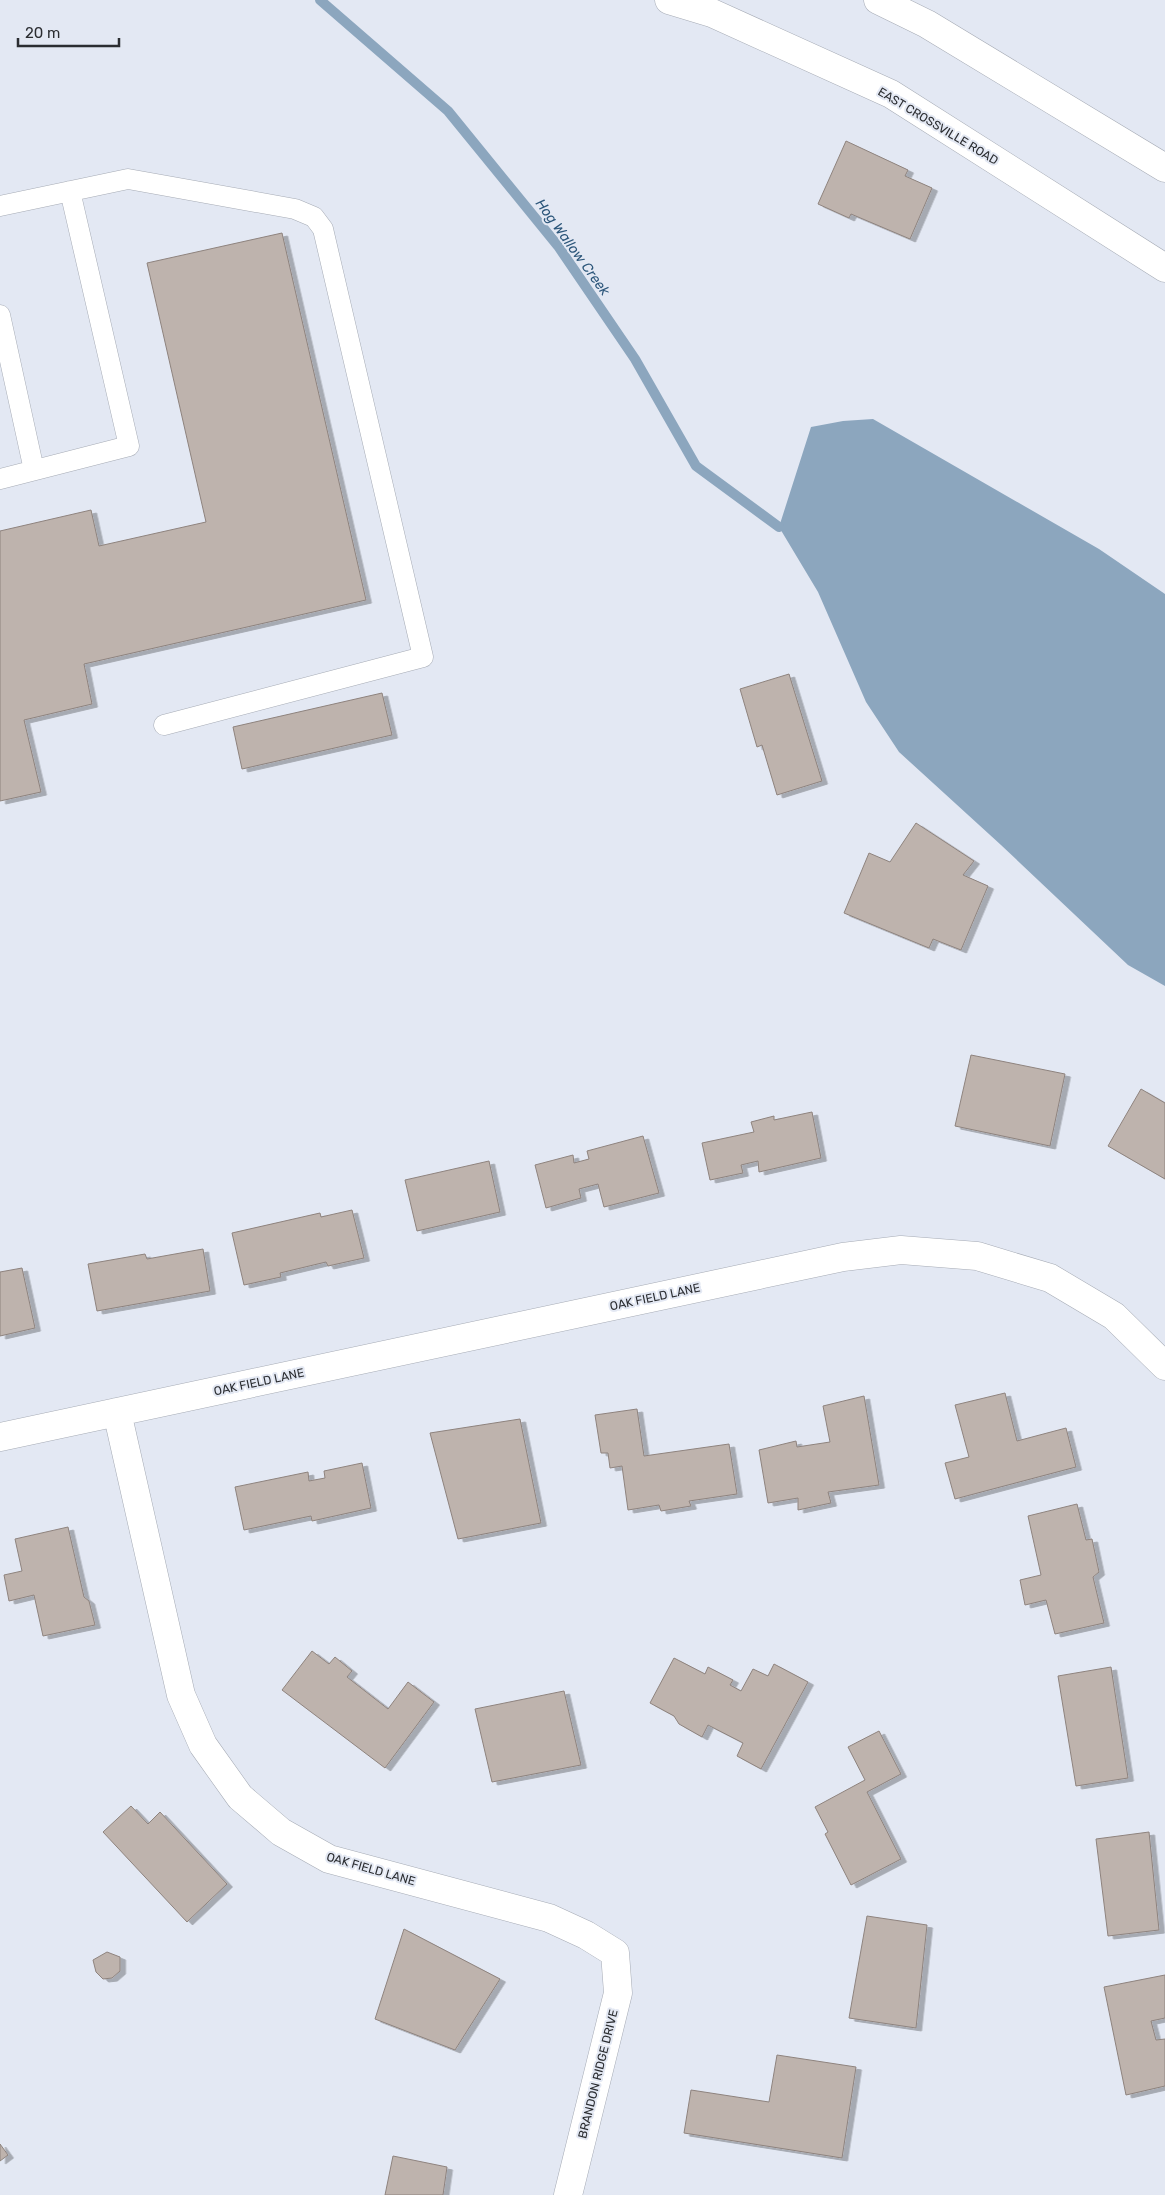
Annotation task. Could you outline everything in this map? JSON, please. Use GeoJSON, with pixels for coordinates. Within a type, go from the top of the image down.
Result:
{"type":"FeatureCollection","features":[{"type":"Feature","properties":{"kind":"street","name":"EAST CROSSVILLE ROAD"},"geometry":{"type":"LineString","coordinates":[[669,0],[712,13],[891,94],[1165,268]]}},
{"type":"Feature","properties":{"kind":"street"},"geometry":{"type":"LineString","coordinates":[[893,3],[1165,168]]}},
{"type":"Feature","properties":{"kind":"street","name":"OAK FIELD LANE"},"geometry":{"type":"LineString","coordinates":[[0,1437],[842,1257],[901,1250],[977,1256],[1050,1278],[1114,1316],[1165,1366]]}},
{"type":"Feature","properties":{"kind":"street","name":"OAK FIELD LANE"},"geometry":{"type":"LineString","coordinates":[[117,1412],[181,1695],[203,1745],[240,1797],[281,1832],[329,1859],[549,1918],[586,1934],[615,1953]]}},
{"type":"Feature","properties":{"kind":"street","name":"BRANDON RIDGE DRIVE"},"geometry":{"type":"LineString","coordinates":[[568,2195],[618,1993],[615,1953]]}},
{"type":"Feature","properties":{"kind":"lane"},"geometry":{"type":"LineString","coordinates":[[0,206],[128,179],[295,208],[314,218],[323,229],[424,658],[164,725]]}},
{"type":"Feature","properties":{"kind":"lane"},"geometry":{"type":"LineString","coordinates":[[0,479],[129,446],[70,191]]}},
{"type":"Feature","properties":{"kind":"lane"},"geometry":{"type":"LineString","coordinates":[[0,315],[6,370],[34,470]]}},
{"type":"Feature","properties":{"kind":"water"},"geometry":{"type":"Polygon","coordinates":[[[873,419],[1099,549],[1165,594],[1165,986],[1128,965],[899,752],[866,702],[818,592],[779,527],[811,427],[843,421],[873,419]]]}},
{"type":"Feature","properties":{"kind":"building"},"geometry":{"type":"Polygon","coordinates":[[[846,141],[908,170],[905,176],[932,188],[910,239],[851,214],[849,218],[818,204],[846,141]]]}},
{"type":"Feature","properties":{"kind":"building"},"geometry":{"type":"Polygon","coordinates":[[[282,233],[366,600],[84,664],[92,704],[24,720],[41,792],[0,801],[0,531],[91,510],[99,546],[206,522],[147,263],[282,233]]]}},
{"type":"Feature","properties":{"kind":"building"},"geometry":{"type":"Polygon","coordinates":[[[789,674],[822,781],[777,795],[762,745],[757,747],[740,689],[789,674]]]}},
{"type":"Feature","properties":{"kind":"building"},"geometry":{"type":"Polygon","coordinates":[[[382,693],[392,735],[242,769],[233,727],[382,693]]]}},
{"type":"Feature","properties":{"kind":"building"},"geometry":{"type":"Polygon","coordinates":[[[916,823],[974,861],[963,875],[988,886],[961,950],[933,939],[929,948],[844,913],[869,853],[890,862],[916,823]]]}},
{"type":"Feature","properties":{"kind":"building"},"geometry":{"type":"Polygon","coordinates":[[[971,1055],[1065,1074],[1050,1146],[955,1126],[971,1055]]]}},
{"type":"Feature","properties":{"kind":"building"},"geometry":{"type":"Polygon","coordinates":[[[1141,1089],[1165,1103],[1165,1179],[1108,1146],[1141,1089]]]}},
{"type":"Feature","properties":{"kind":"building"},"geometry":{"type":"Polygon","coordinates":[[[812,1112],[821,1158],[759,1172],[758,1161],[741,1165],[743,1173],[710,1180],[702,1143],[754,1132],[751,1122],[774,1116],[774,1120],[812,1112]]]}},
{"type":"Feature","properties":{"kind":"building"},"geometry":{"type":"Polygon","coordinates":[[[643,1136],[659,1193],[604,1207],[598,1184],[579,1189],[581,1198],[546,1208],[535,1165],[573,1155],[574,1163],[589,1159],[587,1151],[643,1136]]]}},
{"type":"Feature","properties":{"kind":"building"},"geometry":{"type":"Polygon","coordinates":[[[489,1161],[500,1212],[417,1231],[405,1180],[489,1161]]]}},
{"type":"Feature","properties":{"kind":"building"},"geometry":{"type":"Polygon","coordinates":[[[352,1210],[364,1258],[328,1266],[326,1262],[280,1273],[281,1277],[244,1285],[232,1233],[320,1213],[321,1217],[352,1210]]]}},
{"type":"Feature","properties":{"kind":"building"},"geometry":{"type":"Polygon","coordinates":[[[203,1249],[210,1291],[97,1311],[88,1264],[145,1254],[147,1259],[203,1249]]]}},
{"type":"Feature","properties":{"kind":"building"},"geometry":{"type":"Polygon","coordinates":[[[22,1268],[35,1328],[0,1336],[0,1272],[22,1268]]]}},
{"type":"Feature","properties":{"kind":"building"},"geometry":{"type":"Polygon","coordinates":[[[1005,1393],[1017,1441],[1066,1428],[1076,1467],[955,1499],[945,1463],[969,1457],[955,1405],[1005,1393]]]}},
{"type":"Feature","properties":{"kind":"building"},"geometry":{"type":"Polygon","coordinates":[[[864,1396],[879,1485],[828,1492],[831,1503],[798,1510],[798,1498],[768,1503],[759,1450],[796,1441],[797,1447],[830,1442],[823,1406],[864,1396]]]}},
{"type":"Feature","properties":{"kind":"building"},"geometry":{"type":"Polygon","coordinates":[[[637,1409],[644,1456],[729,1444],[737,1494],[689,1501],[691,1506],[661,1511],[659,1505],[628,1510],[622,1466],[610,1468],[608,1453],[601,1453],[595,1415],[637,1409]]]}},
{"type":"Feature","properties":{"kind":"building"},"geometry":{"type":"Polygon","coordinates":[[[520,1419],[541,1523],[458,1539],[430,1433],[520,1419]]]}},
{"type":"Feature","properties":{"kind":"building"},"geometry":{"type":"Polygon","coordinates":[[[362,1463],[371,1508],[312,1521],[311,1516],[244,1530],[235,1487],[308,1472],[309,1481],[325,1478],[324,1471],[362,1463]]]}},
{"type":"Feature","properties":{"kind":"building"},"geometry":{"type":"Polygon","coordinates":[[[1077,1504],[1086,1540],[1092,1539],[1099,1572],[1093,1577],[1104,1623],[1055,1634],[1046,1600],[1025,1605],[1020,1580],[1041,1575],[1028,1516],[1077,1504]]]}},
{"type":"Feature","properties":{"kind":"building"},"geometry":{"type":"Polygon","coordinates":[[[68,1527],[84,1597],[89,1601],[95,1625],[43,1636],[34,1595],[9,1601],[4,1575],[22,1571],[15,1539],[68,1527]]]}},
{"type":"Feature","properties":{"kind":"building"},"geometry":{"type":"Polygon","coordinates":[[[312,1651],[329,1664],[335,1657],[352,1671],[347,1677],[388,1709],[408,1682],[434,1702],[385,1768],[282,1690],[312,1651]]]}},
{"type":"Feature","properties":{"kind":"building"},"geometry":{"type":"Polygon","coordinates":[[[674,1658],[705,1674],[708,1667],[733,1680],[730,1685],[741,1691],[753,1669],[768,1676],[774,1664],[808,1682],[761,1769],[737,1756],[743,1743],[708,1725],[702,1737],[679,1724],[674,1716],[650,1703],[674,1658]]]}},
{"type":"Feature","properties":{"kind":"building"},"geometry":{"type":"Polygon","coordinates":[[[1111,1667],[1128,1778],[1076,1786],[1058,1676],[1111,1667]]]}},
{"type":"Feature","properties":{"kind":"building"},"geometry":{"type":"Polygon","coordinates":[[[564,1691],[581,1765],[492,1782],[475,1709],[564,1691]]]}},
{"type":"Feature","properties":{"kind":"building"},"geometry":{"type":"Polygon","coordinates":[[[879,1731],[901,1774],[867,1792],[901,1859],[851,1885],[825,1834],[828,1832],[815,1807],[865,1780],[848,1747],[879,1731]]]}},
{"type":"Feature","properties":{"kind":"building"},"geometry":{"type":"Polygon","coordinates":[[[131,1806],[148,1824],[160,1812],[227,1884],[187,1922],[103,1832],[131,1806]]]}},
{"type":"Feature","properties":{"kind":"building"},"geometry":{"type":"Polygon","coordinates":[[[1149,1832],[1159,1930],[1108,1936],[1096,1839],[1149,1832]]]}},
{"type":"Feature","properties":{"kind":"building"},"geometry":{"type":"Polygon","coordinates":[[[867,1916],[927,1925],[916,2028],[849,2018],[867,1916]]]}},
{"type":"Feature","properties":{"kind":"building"},"geometry":{"type":"Polygon","coordinates":[[[404,1929],[500,1979],[455,2050],[375,2019],[404,1929]]]}},
{"type":"Feature","properties":{"kind":"building"},"geometry":{"type":"Polygon","coordinates":[[[107,1952],[120,1957],[120,1971],[112,1978],[103,1979],[96,1972],[93,1960],[107,1952]]]}},
{"type":"Feature","properties":{"kind":"building"},"geometry":{"type":"Polygon","coordinates":[[[1165,1975],[1165,2018],[1151,2021],[1156,2040],[1165,2039],[1165,2086],[1126,2095],[1104,1987],[1165,1975]]]}},
{"type":"Feature","properties":{"kind":"building"},"geometry":{"type":"Polygon","coordinates":[[[777,2055],[856,2067],[842,2158],[684,2133],[691,2090],[769,2102],[777,2055]]]}},
{"type":"Feature","properties":{"kind":"building"},"geometry":{"type":"Polygon","coordinates":[[[0,2144],[8,2155],[0,2161],[0,2144]]]}},
{"type":"Feature","properties":{"kind":"building"},"geometry":{"type":"Polygon","coordinates":[[[393,2156],[447,2167],[443,2195],[385,2195],[393,2156]]]}},
{"type":"Feature","properties":{"kind":"waterway","name":"Hog Wallow Creek"},"geometry":{"type":"LineString","coordinates":[[320,0],[448,111],[558,246],[635,359],[696,466],[779,527]]}}]}
